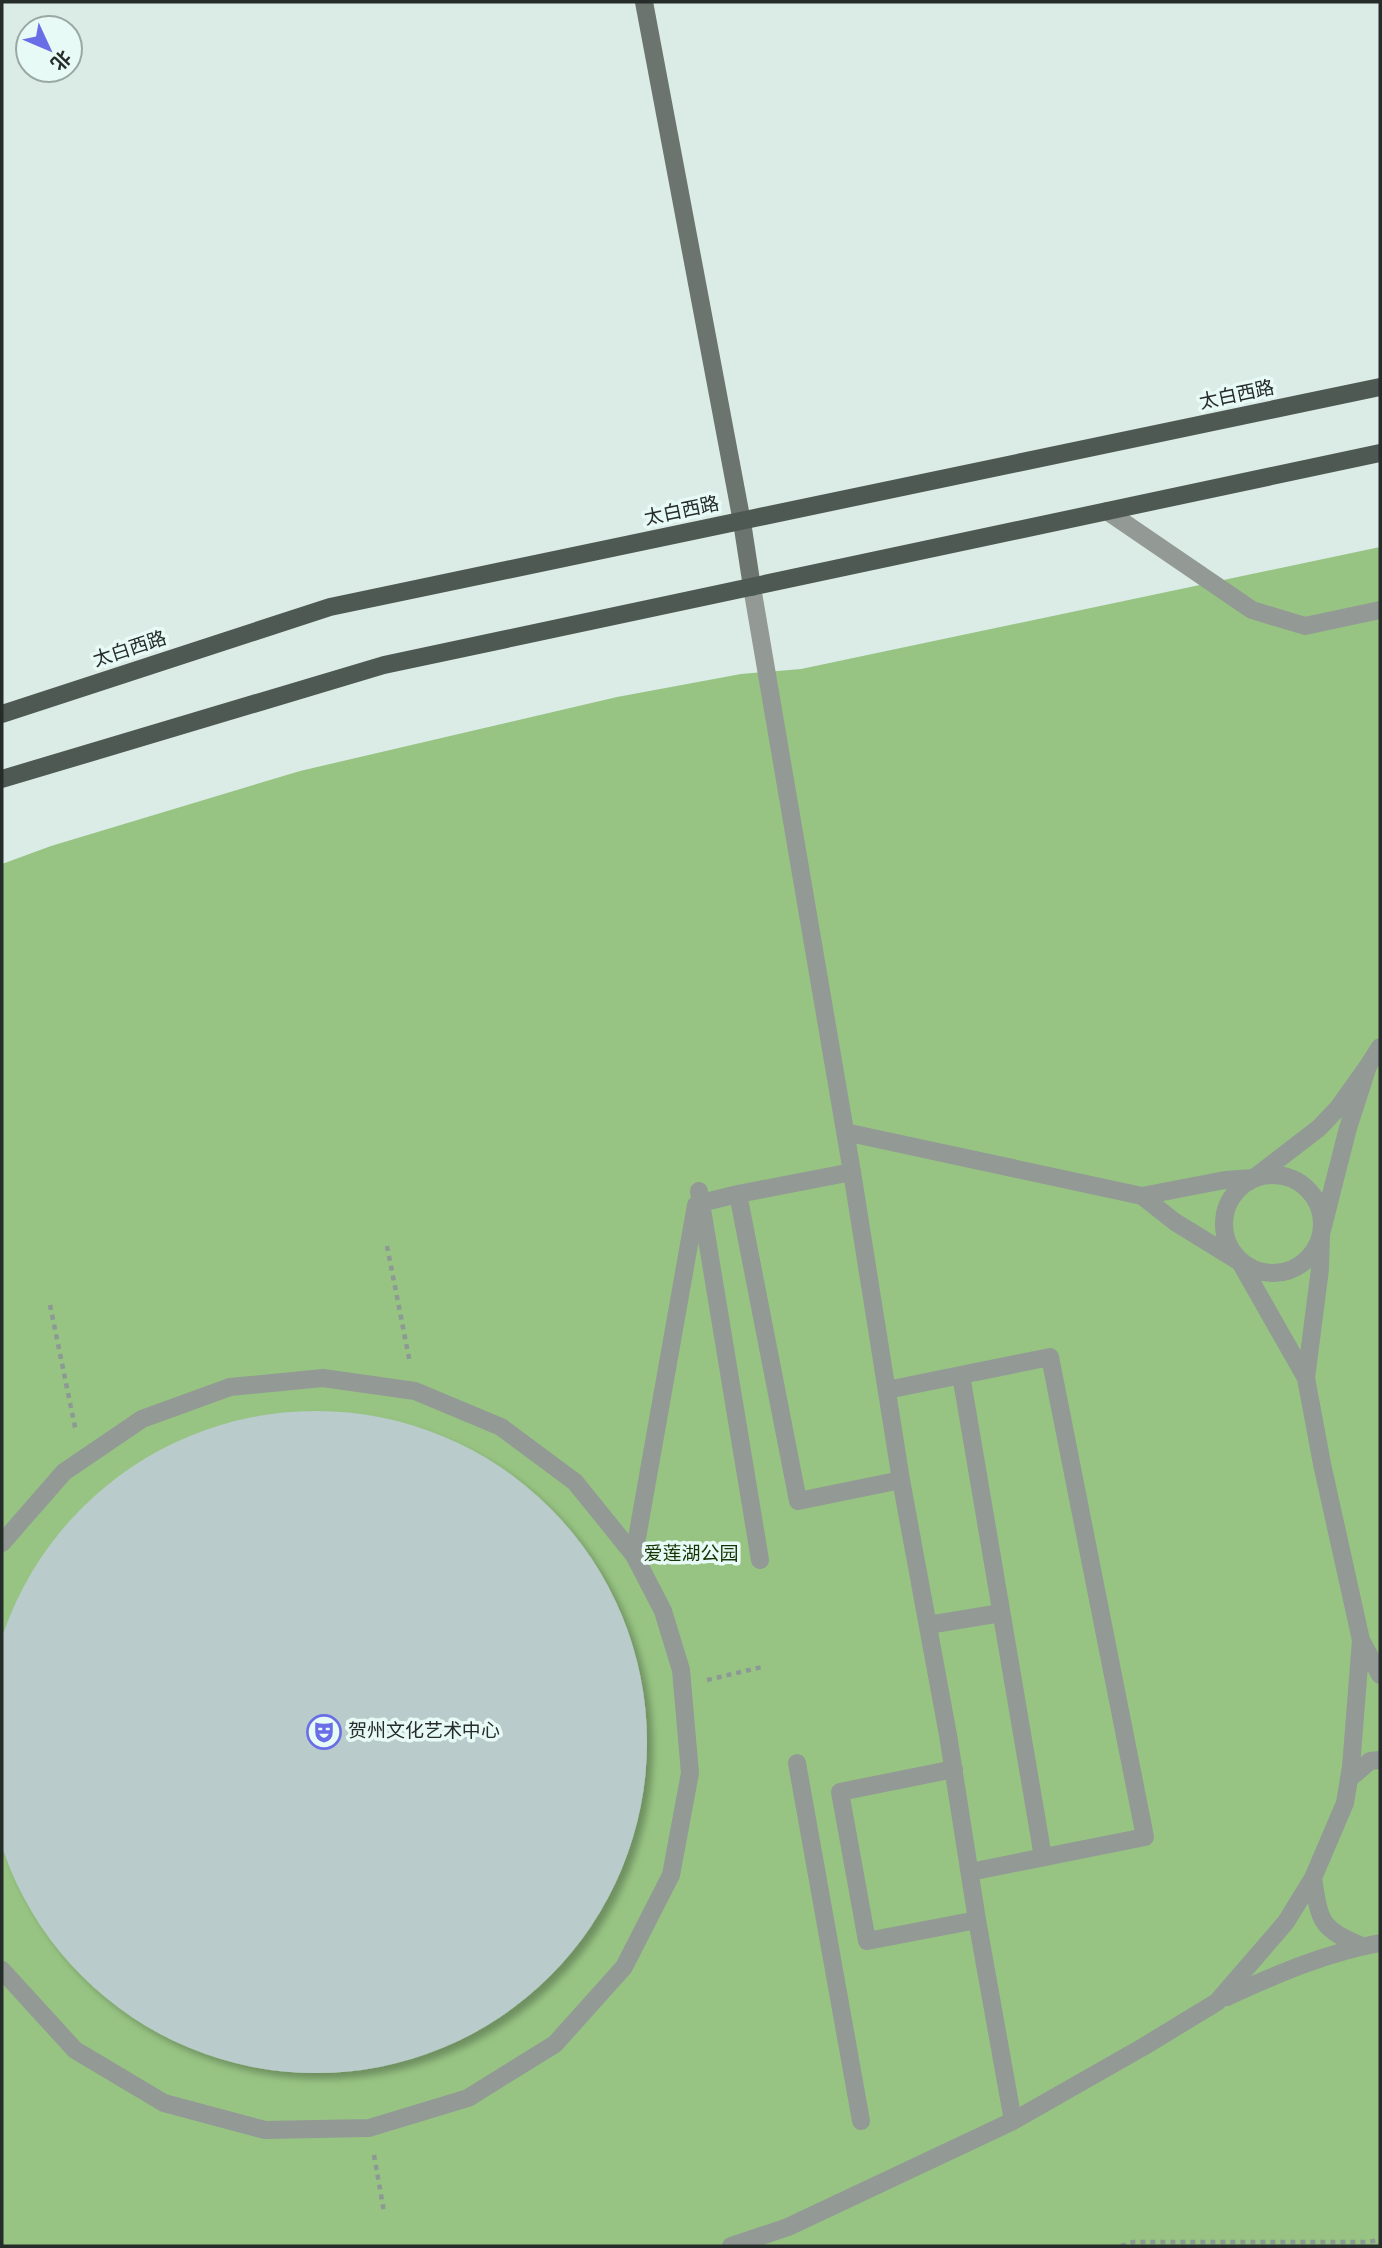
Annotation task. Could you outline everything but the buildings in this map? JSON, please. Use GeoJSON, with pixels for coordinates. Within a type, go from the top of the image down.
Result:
{"type":"FeatureCollection","features":[{"type":"Feature","properties":{"kind":"main road","name":"太白西路"},"geometry":{"type":"LineString","coordinates":[[2,714],[330,607],[1380,387]]}},
{"type":"Feature","properties":{"kind":"main road"},"geometry":{"type":"LineString","coordinates":[[2,779],[384,665],[1380,453]]}},
{"type":"Feature","properties":{"kind":"street"},"geometry":{"type":"LineString","coordinates":[[644,2],[742,522],[901,1480],[954,1769],[1013,2121]]}},
{"type":"Feature","properties":{"kind":"street"},"geometry":{"type":"LineString","coordinates":[[1107,511],[1252,610],[1305,626],[1380,610]]}},
{"type":"Feature","properties":{"kind":"street"},"geometry":{"type":"LineString","coordinates":[[1306,1378],[1230,1249],[1224,1232],[1223,1215],[1229,1200],[1240,1186],[1319,1128],[1338,1108],[1380,1047]]}},
{"type":"Feature","properties":{"kind":"street"},"geometry":{"type":"LineString","coordinates":[[1142,1196],[1175,1222],[1255,1270],[1272,1273],[1289,1271],[1315,1250],[1368,1066]]}},
{"type":"Feature","properties":{"kind":"street"},"geometry":{"type":"LineString","coordinates":[[845,1132],[1142,1196],[1268,1174],[1284,1175],[1298,1181],[1310,1191],[1318,1203],[1322,1218],[1320,1269],[1306,1378],[1361,1640],[1380,1675]]}},
{"type":"Feature","properties":{"kind":"street"},"geometry":{"type":"LineString","coordinates":[[701,1203],[852,1172]]}},
{"type":"Feature","properties":{"kind":"street"},"geometry":{"type":"LineString","coordinates":[[634,1555],[699,1191],[760,1560]]}},
{"type":"Feature","properties":{"kind":"street"},"geometry":{"type":"LineString","coordinates":[[738,1194],[797,1501],[901,1480]]}},
{"type":"Feature","properties":{"kind":"street"},"geometry":{"type":"LineString","coordinates":[[887,1390],[1050,1357],[1145,1837],[970,1872]]}},
{"type":"Feature","properties":{"kind":"street"},"geometry":{"type":"LineString","coordinates":[[961,1375],[1043,1857]]}},
{"type":"Feature","properties":{"kind":"street"},"geometry":{"type":"LineString","coordinates":[[2,1543],[64,1472],[142,1419],[230,1387],[323,1378],[415,1391],[501,1427],[575,1482],[634,1555],[663,1611],[681,1671],[690,1773],[671,1875],[624,1967],[555,2044],[468,2098],[369,2129],[265,2130],[164,2103],[75,2050],[2,1970]]}},
{"type":"Feature","properties":{"kind":"street"},"geometry":{"type":"LineString","coordinates":[[928,1625],[1001,1613]]}},
{"type":"Feature","properties":{"kind":"street"},"geometry":{"type":"LineString","coordinates":[[1217,2002],[1286,1922],[1313,1878],[1345,1802],[1361,1640]]}},
{"type":"Feature","properties":{"kind":"street"},"geometry":{"type":"LineString","coordinates":[[1349,1779],[1370,1761],[1380,1760]]}},
{"type":"Feature","properties":{"kind":"street"},"geometry":{"type":"LineString","coordinates":[[797,1763],[861,2121]]}},
{"type":"Feature","properties":{"kind":"street"},"geometry":{"type":"LineString","coordinates":[[954,1769],[840,1791],[867,1941],[978,1920]]}},
{"type":"Feature","properties":{"kind":"street"},"geometry":{"type":"LineString","coordinates":[[1313,1878],[1317,1906],[1324,1923],[1333,1934],[1362,1947]]}},
{"type":"Feature","properties":{"kind":"street"},"geometry":{"type":"LineString","coordinates":[[731,2246],[788,2227],[1013,2121],[1143,2048],[1217,2002],[1290,1968],[1340,1951],[1380,1943]]}},
{"type":"Feature","properties":{"kind":"path"},"geometry":{"type":"LineString","coordinates":[[387,1246],[415,1391]]}},
{"type":"Feature","properties":{"kind":"path"},"geometry":{"type":"LineString","coordinates":[[50,1305],[82,1460]]}},
{"type":"Feature","properties":{"kind":"path"},"geometry":{"type":"LineString","coordinates":[[682,1686],[762,1667]]}},
{"type":"Feature","properties":{"kind":"path"},"geometry":{"type":"LineString","coordinates":[[369,2129],[384,2212]]}},
{"type":"Feature","properties":{"kind":"path"},"geometry":{"type":"LineString","coordinates":[[1121,2246],[1133,2242],[1380,2240]]}},
{"type":"Feature","properties":{"kind":"green space","name":"爱莲湖公园"},"geometry":{"type":"Polygon","coordinates":[[[1380,547],[1380,2246],[2,2246],[2,864],[51,846],[300,771],[617,697],[741,674],[801,669],[1380,547]]]}},
{"type":"Feature","properties":{"kind":"place","name":"贺州文化艺术中心"},"geometry":{"type":"Point","coordinates":[324,1732]}}]}
